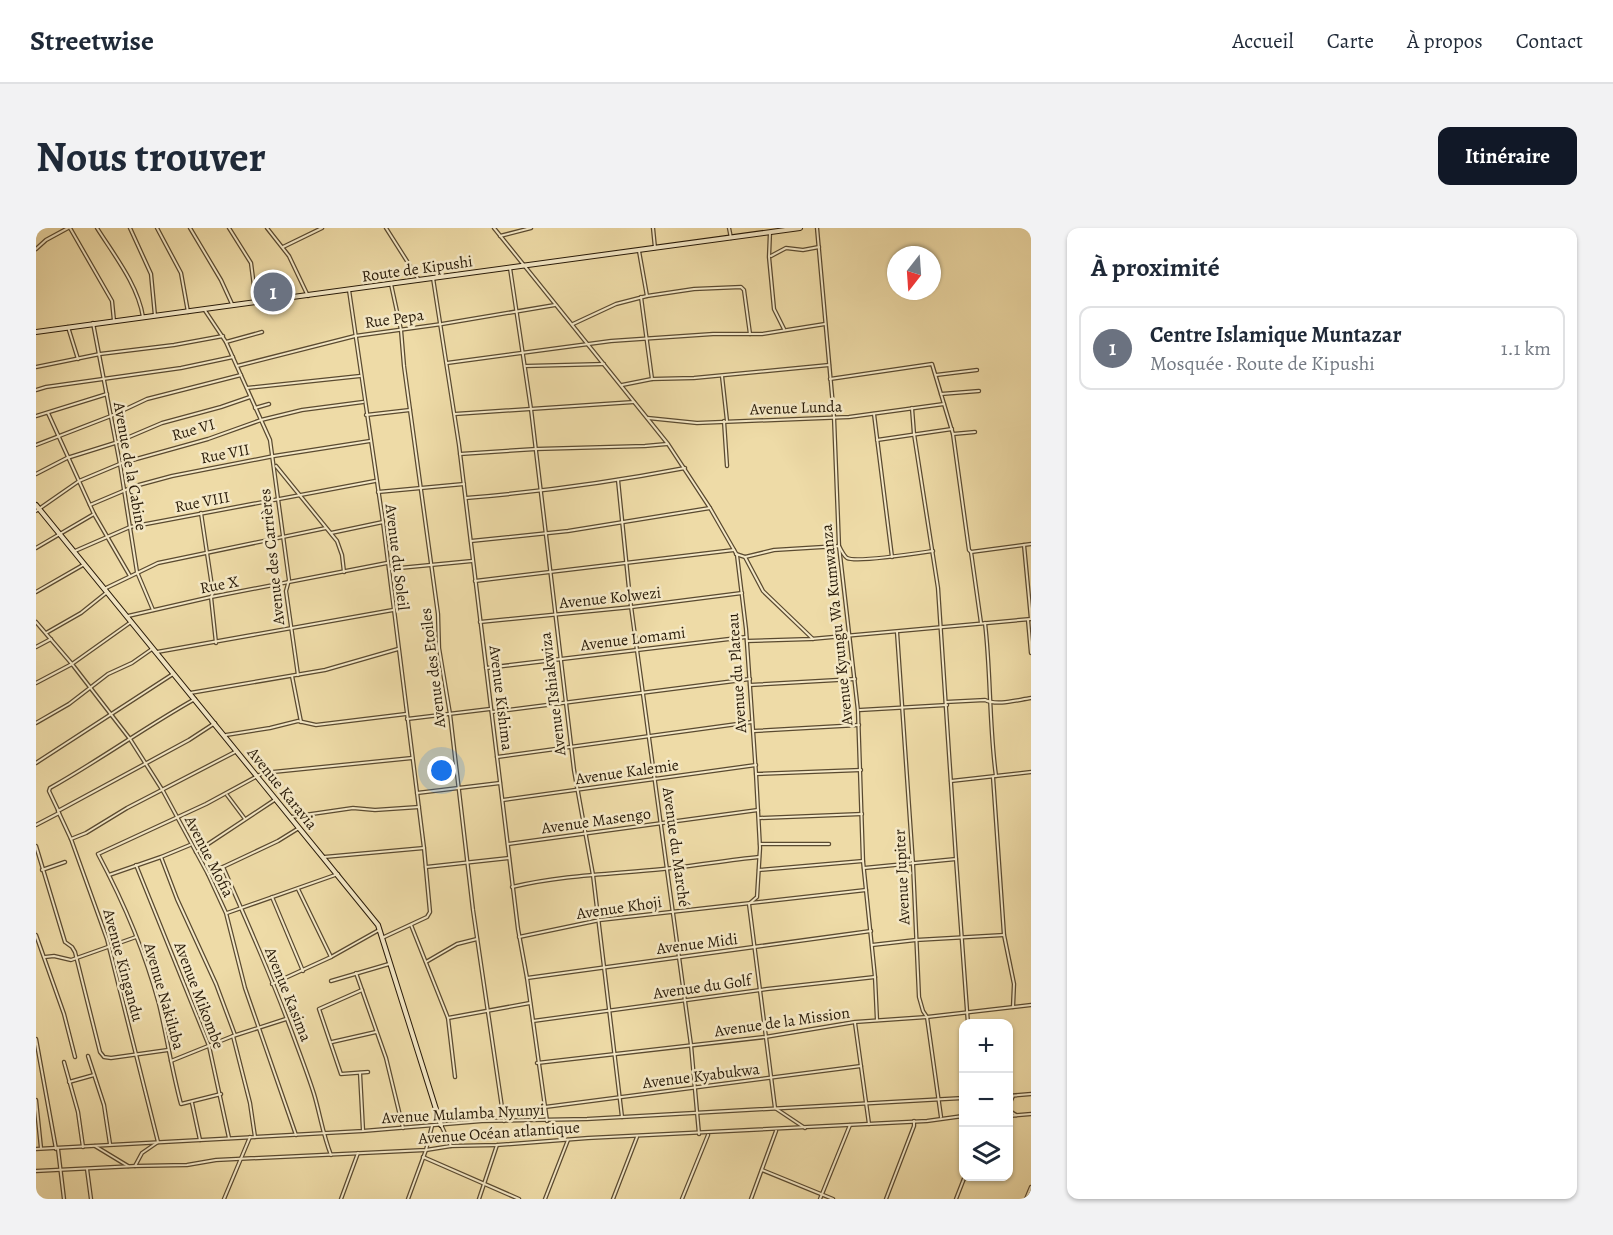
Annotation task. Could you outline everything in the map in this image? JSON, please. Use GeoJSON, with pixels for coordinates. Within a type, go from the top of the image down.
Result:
{"type":"FeatureCollection","features":[{"type":"Feature","properties":{"kind":"main road","name":"Route de Kipushi"},"geometry":{"type":"LineString","coordinates":[[36,332],[800,228]]}},
{"type":"Feature","properties":{"kind":"main road","name":"Avenue Karavia"},"geometry":{"type":"LineString","coordinates":[[37,509],[237,750],[338,874],[380,930],[441,1125]]}},
{"type":"Feature","properties":{"kind":"street"},"geometry":{"type":"LineString","coordinates":[[36,249],[46,240],[69,228],[112,301],[114,321]]}},
{"type":"Feature","properties":{"kind":"street"},"geometry":{"type":"LineString","coordinates":[[97,228],[132,287],[143,317]]}},
{"type":"Feature","properties":{"kind":"street"},"geometry":{"type":"LineString","coordinates":[[130,228],[151,274],[155,316]]}},
{"type":"Feature","properties":{"kind":"street"},"geometry":{"type":"LineString","coordinates":[[157,228],[181,273],[188,312]]}},
{"type":"Feature","properties":{"kind":"street"},"geometry":{"type":"LineString","coordinates":[[190,228],[221,280],[232,305]]}},
{"type":"Feature","properties":{"kind":"street"},"geometry":{"type":"LineString","coordinates":[[229,228],[251,263],[256,302]]}},
{"type":"Feature","properties":{"kind":"street"},"geometry":{"type":"LineString","coordinates":[[267,228],[283,247],[308,296]]}},
{"type":"Feature","properties":{"kind":"street"},"geometry":{"type":"LineString","coordinates":[[305,228],[309,234]]}},
{"type":"Feature","properties":{"kind":"street"},"geometry":{"type":"LineString","coordinates":[[283,247],[322,228]]}},
{"type":"Feature","properties":{"kind":"street"},"geometry":{"type":"LineString","coordinates":[[386,228],[419,280]]}},
{"type":"Feature","properties":{"kind":"street","name":"Avenue du Plateau"},"geometry":{"type":"LineString","coordinates":[[494,228],[668,444],[710,508],[736,554],[740,569],[747,636],[760,844],[757,897],[749,904],[775,1108]]}},
{"type":"Feature","properties":{"kind":"street"},"geometry":{"type":"LineString","coordinates":[[500,236],[511,231],[531,228]]}},
{"type":"Feature","properties":{"kind":"street"},"geometry":{"type":"LineString","coordinates":[[653,228],[655,248]]}},
{"type":"Feature","properties":{"kind":"street"},"geometry":{"type":"LineString","coordinates":[[729,228],[730,238]]}},
{"type":"Feature","properties":{"kind":"street","name":"Avenue Kyungu Wa Kumwanza"},"geometry":{"type":"LineString","coordinates":[[817,228],[834,417],[838,546],[858,711],[863,861],[871,931],[877,1020]]}},
{"type":"Feature","properties":{"kind":"street"},"geometry":{"type":"LineString","coordinates":[[770,232],[769,257],[774,309],[784,329]]}},
{"type":"Feature","properties":{"kind":"street"},"geometry":{"type":"LineString","coordinates":[[769,257],[786,249],[803,250],[819,247]]}},
{"type":"Feature","properties":{"kind":"street"},"geometry":{"type":"LineString","coordinates":[[639,251],[647,296]]}},
{"type":"Feature","properties":{"kind":"street","name":"Avenue Tshiakwiza"},"geometry":{"type":"LineString","coordinates":[[510,268],[531,409],[571,747],[593,875],[622,1117]]}},
{"type":"Feature","properties":{"kind":"street","name":"Avenue Kishima"},"geometry":{"type":"LineString","coordinates":[[433,278],[442,324],[466,498],[512,886],[547,1121]]}},
{"type":"Feature","properties":{"kind":"street","name":"Avenue des Etoiles"},"geometry":{"type":"LineString","coordinates":[[391,284],[401,330],[438,614],[439,648],[450,714],[477,939],[504,1121]]}},
{"type":"Feature","properties":{"kind":"street"},"geometry":{"type":"LineString","coordinates":[[573,324],[616,304],[641,297],[694,289],[741,287],[744,290],[750,334]]}},
{"type":"Feature","properties":{"kind":"street","name":"Avenue du Soleil"},"geometry":{"type":"LineString","coordinates":[[349,290],[383,522],[424,848],[429,915],[382,938]]}},
{"type":"Feature","properties":{"kind":"street"},"geometry":{"type":"LineString","coordinates":[[641,297],[652,380]]}},
{"type":"Feature","properties":{"kind":"street","name":"Rue Pepa"},"geometry":{"type":"LineString","coordinates":[[237,366],[355,336],[557,305]]}},
{"type":"Feature","properties":{"kind":"street","name":"Avenue des Carrières"},"geometry":{"type":"LineString","coordinates":[[204,309],[223,336],[270,440],[284,537],[289,583],[286,591],[298,675]]}},
{"type":"Feature","properties":{"kind":"street","name":"Avenue de la Cabine"},"geometry":{"type":"LineString","coordinates":[[93,323],[120,464],[137,572],[153,610]]}},
{"type":"Feature","properties":{"kind":"street"},"geometry":{"type":"LineString","coordinates":[[447,363],[646,338],[750,334],[826,324]]}},
{"type":"Feature","properties":{"kind":"street"},"geometry":{"type":"LineString","coordinates":[[68,327],[78,359]]}},
{"type":"Feature","properties":{"kind":"street"},"geometry":{"type":"LineString","coordinates":[[226,342],[262,332]]}},
{"type":"Feature","properties":{"kind":"street"},"geometry":{"type":"LineString","coordinates":[[36,367],[100,354],[174,345],[223,336]]}},
{"type":"Feature","properties":{"kind":"street"},"geometry":{"type":"LineString","coordinates":[[36,390],[181,368],[233,357]]}},
{"type":"Feature","properties":{"kind":"street"},"geometry":{"type":"LineString","coordinates":[[830,379],[930,363],[936,375],[952,429],[969,550],[989,656],[1004,935],[1014,984],[1013,1007]]}},
{"type":"Feature","properties":{"kind":"street"},"geometry":{"type":"LineString","coordinates":[[525,366],[604,364]]}},
{"type":"Feature","properties":{"kind":"street"},"geometry":{"type":"LineString","coordinates":[[622,385],[652,380],[722,376],[829,365]]}},
{"type":"Feature","properties":{"kind":"street"},"geometry":{"type":"LineString","coordinates":[[936,375],[977,370]]}},
{"type":"Feature","properties":{"kind":"street"},"geometry":{"type":"LineString","coordinates":[[36,445],[154,397],[241,375]]}},
{"type":"Feature","properties":{"kind":"street"},"geometry":{"type":"LineString","coordinates":[[247,388],[360,376]]}},
{"type":"Feature","properties":{"kind":"street"},"geometry":{"type":"LineString","coordinates":[[722,376],[727,466]]}},
{"type":"Feature","properties":{"kind":"street"},"geometry":{"type":"LineString","coordinates":[[941,394],[978,391]]}},
{"type":"Feature","properties":{"kind":"street"},"geometry":{"type":"LineString","coordinates":[[36,416],[107,394]]}},
{"type":"Feature","properties":{"kind":"street"},"geometry":{"type":"LineString","coordinates":[[36,474],[68,458],[162,423],[250,397]]}},
{"type":"Feature","properties":{"kind":"street","name":"Rue VI"},"geometry":{"type":"LineString","coordinates":[[37,509],[79,481],[120,464],[208,439],[261,420],[302,410],[364,402]]}},
{"type":"Feature","properties":{"kind":"street"},"geometry":{"type":"LineString","coordinates":[[454,414],[635,402]]}},
{"type":"Feature","properties":{"kind":"street"},"geometry":{"type":"LineString","coordinates":[[255,408],[269,404]]}},
{"type":"Feature","properties":{"kind":"street","name":"Avenue Lunda"},"geometry":{"type":"LineString","coordinates":[[648,418],[697,423],[834,417],[944,404]]}},
{"type":"Feature","properties":{"kind":"street"},"geometry":{"type":"LineString","coordinates":[[912,408],[933,551],[941,627],[967,1019]]}},
{"type":"Feature","properties":{"kind":"street"},"geometry":{"type":"LineString","coordinates":[[366,415],[410,410]]}},
{"type":"Feature","properties":{"kind":"street"},"geometry":{"type":"LineString","coordinates":[[48,413],[94,514],[130,576]]}},
{"type":"Feature","properties":{"kind":"street"},"geometry":{"type":"LineString","coordinates":[[874,414],[892,557]]}},
{"type":"Feature","properties":{"kind":"street"},"geometry":{"type":"LineString","coordinates":[[877,440],[952,429]]}},
{"type":"Feature","properties":{"kind":"street"},"geometry":{"type":"LineString","coordinates":[[953,434],[975,432]]}},
{"type":"Feature","properties":{"kind":"street","name":"Rue VII"},"geometry":{"type":"LineString","coordinates":[[90,505],[124,490],[172,476],[274,456],[370,441]]}},
{"type":"Feature","properties":{"kind":"street"},"geometry":{"type":"LineString","coordinates":[[460,454],[668,444]]}},
{"type":"Feature","properties":{"kind":"street"},"geometry":{"type":"LineString","coordinates":[[274,465],[331,533],[340,548],[344,572]]}},
{"type":"Feature","properties":{"kind":"street"},"geometry":{"type":"LineString","coordinates":[[466,498],[541,492],[685,468]]}},
{"type":"Feature","properties":{"kind":"street","name":"Avenue du Marché"},"geometry":{"type":"LineString","coordinates":[[618,480],[637,649],[691,1045],[699,1134]]}},
{"type":"Feature","properties":{"kind":"street","name":"Rue VIII"},"geometry":{"type":"LineString","coordinates":[[73,552],[130,527],[376,481]]}},
{"type":"Feature","properties":{"kind":"street"},"geometry":{"type":"LineString","coordinates":[[378,492],[464,484]]}},
{"type":"Feature","properties":{"kind":"street"},"geometry":{"type":"LineString","coordinates":[[471,541],[546,533],[710,508]]}},
{"type":"Feature","properties":{"kind":"street"},"geometry":{"type":"LineString","coordinates":[[201,513],[213,593],[211,597],[216,643]]}},
{"type":"Feature","properties":{"kind":"street"},"geometry":{"type":"LineString","coordinates":[[36,548],[94,514]]}},
{"type":"Feature","properties":{"kind":"street"},"geometry":{"type":"LineString","coordinates":[[331,533],[383,522]]}},
{"type":"Feature","properties":{"kind":"street"},"geometry":{"type":"LineString","coordinates":[[46,633],[81,613],[105,591],[137,572],[158,563],[326,528]]}},
{"type":"Feature","properties":{"kind":"street"},"geometry":{"type":"LineString","coordinates":[[971,552],[1031,544]]}},
{"type":"Feature","properties":{"kind":"street"},"geometry":{"type":"LineString","coordinates":[[1024,545],[1031,653]]}},
{"type":"Feature","properties":{"kind":"street"},"geometry":{"type":"LineString","coordinates":[[736,554],[745,557],[774,550],[838,546],[848,558],[892,557],[933,551]]}},
{"type":"Feature","properties":{"kind":"street"},"geometry":{"type":"LineString","coordinates":[[475,581],[734,550]]}},
{"type":"Feature","properties":{"kind":"street"},"geometry":{"type":"LineString","coordinates":[[745,557],[763,591],[813,639]]}},
{"type":"Feature","properties":{"kind":"street"},"geometry":{"type":"LineString","coordinates":[[388,569],[472,561]]}},
{"type":"Feature","properties":{"kind":"street","name":"Rue X"},"geometry":{"type":"LineString","coordinates":[[126,616],[387,563]]}},
{"type":"Feature","properties":{"kind":"street"},"geometry":{"type":"LineString","coordinates":[[36,592],[83,564]]}},
{"type":"Feature","properties":{"kind":"street","name":"Avenue Kolwezi"},"geometry":{"type":"LineString","coordinates":[[480,622],[632,607],[742,592]]}},
{"type":"Feature","properties":{"kind":"street"},"geometry":{"type":"LineString","coordinates":[[36,723],[69,704],[108,674],[154,651],[216,643],[393,610]]}},
{"type":"Feature","properties":{"kind":"street"},"geometry":{"type":"LineString","coordinates":[[747,641],[813,639],[1030,619]]}},
{"type":"Feature","properties":{"kind":"street","name":"Avenue Mofia"},"geometry":{"type":"LineString","coordinates":[[36,622],[92,688],[146,762],[208,874],[226,913],[245,988],[296,1134]]}},
{"type":"Feature","properties":{"kind":"street"},"geometry":{"type":"LineString","coordinates":[[36,683],[72,664],[131,622]]}},
{"type":"Feature","properties":{"kind":"street","name":"Avenue Jupiter"},"geometry":{"type":"LineString","coordinates":[[897,632],[913,864],[919,997],[922,1011],[927,1017],[941,1119]]}},
{"type":"Feature","properties":{"kind":"street","name":"Avenue Lomami"},"geometry":{"type":"LineString","coordinates":[[486,668],[747,636]]}},
{"type":"Feature","properties":{"kind":"street"},"geometry":{"type":"LineString","coordinates":[[36,648],[51,639]]}},
{"type":"Feature","properties":{"kind":"street"},"geometry":{"type":"LineString","coordinates":[[189,693],[338,667],[398,649]]}},
{"type":"Feature","properties":{"kind":"street"},"geometry":{"type":"LineString","coordinates":[[36,763],[173,674]]}},
{"type":"Feature","properties":{"kind":"street"},"geometry":{"type":"LineString","coordinates":[[292,676],[301,722]]}},
{"type":"Feature","properties":{"kind":"street"},"geometry":{"type":"LineString","coordinates":[[407,719],[567,703],[750,679]]}},
{"type":"Feature","properties":{"kind":"street"},"geometry":{"type":"LineString","coordinates":[[750,685],[855,679]]}},
{"type":"Feature","properties":{"kind":"street"},"geometry":{"type":"LineString","coordinates":[[858,711],[985,700],[990,703],[1031,698]]}},
{"type":"Feature","properties":{"kind":"street"},"geometry":{"type":"LineString","coordinates":[[130,740],[167,714],[195,699]]}},
{"type":"Feature","properties":{"kind":"street"},"geometry":{"type":"LineString","coordinates":[[224,736],[301,722],[316,725],[406,714]]}},
{"type":"Feature","properties":{"kind":"street"},"geometry":{"type":"LineString","coordinates":[[497,757],[752,722]]}},
{"type":"Feature","properties":{"kind":"street"},"geometry":{"type":"LineString","coordinates":[[36,825],[189,740],[215,723]]}},
{"type":"Feature","properties":{"kind":"street"},"geometry":{"type":"LineString","coordinates":[[753,731],[859,725]]}},
{"type":"Feature","properties":{"kind":"street","name":"Avenue Kingandu"},"geometry":{"type":"LineString","coordinates":[[130,740],[50,788],[49,791],[71,839],[109,947],[158,1142]]}},
{"type":"Feature","properties":{"kind":"street"},"geometry":{"type":"LineString","coordinates":[[71,839],[237,750]]}},
{"type":"Feature","properties":{"kind":"street"},"geometry":{"type":"LineString","coordinates":[[177,818],[227,794],[263,773],[412,758]]}},
{"type":"Feature","properties":{"kind":"street","name":"Avenue Kalemie"},"geometry":{"type":"LineString","coordinates":[[502,800],[756,765]]}},
{"type":"Feature","properties":{"kind":"street"},"geometry":{"type":"LineString","coordinates":[[756,774],[861,770]]}},
{"type":"Feature","properties":{"kind":"street"},"geometry":{"type":"LineString","coordinates":[[951,780],[1031,772]]}},
{"type":"Feature","properties":{"kind":"street"},"geometry":{"type":"LineString","coordinates":[[417,793],[500,783]]}},
{"type":"Feature","properties":{"kind":"street"},"geometry":{"type":"LineString","coordinates":[[227,794],[245,819]]}},
{"type":"Feature","properties":{"kind":"street"},"geometry":{"type":"LineString","coordinates":[[196,852],[276,799]]}},
{"type":"Feature","properties":{"kind":"street"},"geometry":{"type":"LineString","coordinates":[[291,817],[353,808],[375,810],[419,807]]}},
{"type":"Feature","properties":{"kind":"street","name":"Avenue Masengo"},"geometry":{"type":"LineString","coordinates":[[508,844],[758,810]]}},
{"type":"Feature","properties":{"kind":"street"},"geometry":{"type":"LineString","coordinates":[[759,818],[862,814]]}},
{"type":"Feature","properties":{"kind":"street","name":"Avenue Nakiluba"},"geometry":{"type":"LineString","coordinates":[[177,818],[98,853],[136,937],[159,1005],[181,1104],[192,1103]]}},
{"type":"Feature","properties":{"kind":"street"},"geometry":{"type":"LineString","coordinates":[[208,874],[300,828]]}},
{"type":"Feature","properties":{"kind":"street"},"geometry":{"type":"LineString","coordinates":[[109,875],[191,844]]}},
{"type":"Feature","properties":{"kind":"street"},"geometry":{"type":"LineString","coordinates":[[760,844],[829,844]]}},
{"type":"Feature","properties":{"kind":"street"},"geometry":{"type":"LineString","coordinates":[[36,846],[65,942],[74,949],[77,958],[100,1052],[107,1058],[168,1050]]}},
{"type":"Feature","properties":{"kind":"street"},"geometry":{"type":"LineString","coordinates":[[324,857],[424,848]]}},
{"type":"Feature","properties":{"kind":"street"},"geometry":{"type":"LineString","coordinates":[[161,857],[177,899],[216,984],[234,1035],[250,1103],[255,1137]]}},
{"type":"Feature","properties":{"kind":"street"},"geometry":{"type":"LineString","coordinates":[[512,886],[542,880],[667,869],[759,857]]}},
{"type":"Feature","properties":{"kind":"street"},"geometry":{"type":"LineString","coordinates":[[426,867],[509,858]]}},
{"type":"Feature","properties":{"kind":"street"},"geometry":{"type":"LineString","coordinates":[[864,868],[957,859]]}},
{"type":"Feature","properties":{"kind":"street"},"geometry":{"type":"LineString","coordinates":[[759,870],[863,861]]}},
{"type":"Feature","properties":{"kind":"street"},"geometry":{"type":"LineString","coordinates":[[42,870],[64,862]]}},
{"type":"Feature","properties":{"kind":"street","name":"Avenue Mikombe"},"geometry":{"type":"LineString","coordinates":[[136,865],[209,1046],[229,1138]]}},
{"type":"Feature","properties":{"kind":"street","name":"Avenue Kasima"},"geometry":{"type":"LineString","coordinates":[[223,867],[286,1018],[313,1091],[324,1141],[331,1155]]}},
{"type":"Feature","properties":{"kind":"street"},"geometry":{"type":"LineString","coordinates":[[226,913],[338,874]]}},
{"type":"Feature","properties":{"kind":"street"},"geometry":{"type":"LineString","coordinates":[[298,889],[331,957]]}},
{"type":"Feature","properties":{"kind":"street","name":"Avenue Khoji"},"geometry":{"type":"LineString","coordinates":[[519,937],[598,921],[866,890]]}},
{"type":"Feature","properties":{"kind":"street"},"geometry":{"type":"LineString","coordinates":[[272,897],[303,971]]}},
{"type":"Feature","properties":{"kind":"street"},"geometry":{"type":"LineString","coordinates":[[411,925],[448,1018],[455,1077]]}},
{"type":"Feature","properties":{"kind":"street"},"geometry":{"type":"LineString","coordinates":[[272,984],[331,957],[380,930]]}},
{"type":"Feature","properties":{"kind":"street","name":"Avenue Midi"},"geometry":{"type":"LineString","coordinates":[[527,978],[871,931]]}},
{"type":"Feature","properties":{"kind":"street"},"geometry":{"type":"LineString","coordinates":[[36,935],[64,1014],[75,1058]]}},
{"type":"Feature","properties":{"kind":"street"},"geometry":{"type":"LineString","coordinates":[[872,945],[1004,935]]}},
{"type":"Feature","properties":{"kind":"street"},"geometry":{"type":"LineString","coordinates":[[45,957],[54,956],[66,960],[77,958],[136,937]]}},
{"type":"Feature","properties":{"kind":"street"},"geometry":{"type":"LineString","coordinates":[[426,962],[457,944],[477,939]]}},
{"type":"Feature","properties":{"kind":"street"},"geometry":{"type":"LineString","coordinates":[[331,981],[390,964]]}},
{"type":"Feature","properties":{"kind":"street"},"geometry":{"type":"LineString","coordinates":[[356,973],[386,1058],[403,1128]]}},
{"type":"Feature","properties":{"kind":"street","name":"Avenue du Golf"},"geometry":{"type":"LineString","coordinates":[[532,1021],[875,977]]}},
{"type":"Feature","properties":{"kind":"street"},"geometry":{"type":"LineString","coordinates":[[362,990],[320,1007],[341,1074],[368,1072]]}},
{"type":"Feature","properties":{"kind":"street"},"geometry":{"type":"LineString","coordinates":[[448,1018],[530,1003]]}},
{"type":"Feature","properties":{"kind":"street","name":"Avenue de la Mission"},"geometry":{"type":"LineString","coordinates":[[537,1064],[765,1037],[855,1022],[927,1017],[1031,1005]]}},
{"type":"Feature","properties":{"kind":"street"},"geometry":{"type":"LineString","coordinates":[[171,1061],[234,1035],[286,1018]]}},
{"type":"Feature","properties":{"kind":"street"},"geometry":{"type":"LineString","coordinates":[[855,1022],[869,1124]]}},
{"type":"Feature","properties":{"kind":"street"},"geometry":{"type":"LineString","coordinates":[[332,1042],[377,1031]]}},
{"type":"Feature","properties":{"kind":"street"},"geometry":{"type":"LineString","coordinates":[[36,1039],[64,1199]]}},
{"type":"Feature","properties":{"kind":"street"},"geometry":{"type":"LineString","coordinates":[[88,1056],[104,1105],[110,1144]]}},
{"type":"Feature","properties":{"kind":"street"},"geometry":{"type":"LineString","coordinates":[[64,1062],[78,1112],[84,1147]]}},
{"type":"Feature","properties":{"kind":"street"},"geometry":{"type":"LineString","coordinates":[[36,1067],[42,1066]]}},
{"type":"Feature","properties":{"kind":"street","name":"Avenue Kyabukwa"},"geometry":{"type":"LineString","coordinates":[[545,1107],[861,1066]]}},
{"type":"Feature","properties":{"kind":"street"},"geometry":{"type":"LineString","coordinates":[[360,1073],[363,1131]]}},
{"type":"Feature","properties":{"kind":"street"},"geometry":{"type":"LineString","coordinates":[[69,1082],[94,1075]]}},
{"type":"Feature","properties":{"kind":"street"},"geometry":{"type":"LineString","coordinates":[[200,1140],[192,1103],[221,1094]]}},
{"type":"Feature","properties":{"kind":"street"},"geometry":{"type":"LineString","coordinates":[[1013,1096],[1031,1094]]}},
{"type":"Feature","properties":{"kind":"street","name":"Avenue Mulamba Nyunyi"},"geometry":{"type":"LineString","coordinates":[[36,1149],[504,1121],[547,1121],[959,1098]]}},
{"type":"Feature","properties":{"kind":"street"},"geometry":{"type":"LineString","coordinates":[[36,1100],[41,1149]]}},
{"type":"Feature","properties":{"kind":"street"},"geometry":{"type":"LineString","coordinates":[[775,1108],[805,1128]]}},
{"type":"Feature","properties":{"kind":"street"},"geometry":{"type":"LineString","coordinates":[[1013,1115],[1031,1114]]}},
{"type":"Feature","properties":{"kind":"street","name":"Avenue Océan atlantique"},"geometry":{"type":"LineString","coordinates":[[36,1171],[187,1165],[216,1160],[708,1134],[959,1117]]}},
{"type":"Feature","properties":{"kind":"street"},"geometry":{"type":"LineString","coordinates":[[886,1199],[914,1121]]}},
{"type":"Feature","properties":{"kind":"street"},"geometry":{"type":"LineString","coordinates":[[441,1125],[451,1146]]}},
{"type":"Feature","properties":{"kind":"street"},"geometry":{"type":"LineString","coordinates":[[820,1199],[850,1125]]}},
{"type":"Feature","properties":{"kind":"street"},"geometry":{"type":"LineString","coordinates":[[408,1199],[432,1126]]}},
{"type":"Feature","properties":{"kind":"street"},"geometry":{"type":"LineString","coordinates":[[751,1199],[776,1130]]}},
{"type":"Feature","properties":{"kind":"street"},"geometry":{"type":"LineString","coordinates":[[682,1199],[708,1134]]}},
{"type":"Feature","properties":{"kind":"street"},"geometry":{"type":"LineString","coordinates":[[224,1199],[250,1137]]}},
{"type":"Feature","properties":{"kind":"street"},"geometry":{"type":"LineString","coordinates":[[613,1199],[637,1137]]}},
{"type":"Feature","properties":{"kind":"street"},"geometry":{"type":"LineString","coordinates":[[545,1199],[568,1140]]}},
{"type":"Feature","properties":{"kind":"street"},"geometry":{"type":"LineString","coordinates":[[135,1166],[142,1153],[158,1142]]}},
{"type":"Feature","properties":{"kind":"street"},"geometry":{"type":"LineString","coordinates":[[479,1199],[497,1145]]}},
{"type":"Feature","properties":{"kind":"street"},"geometry":{"type":"LineString","coordinates":[[95,1146],[128,1166]]}},
{"type":"Feature","properties":{"kind":"street"},"geometry":{"type":"LineString","coordinates":[[341,1199],[358,1153]]}},
{"type":"Feature","properties":{"kind":"street"},"geometry":{"type":"LineString","coordinates":[[423,1158],[519,1199]]}},
{"type":"Feature","properties":{"kind":"street"},"geometry":{"type":"LineString","coordinates":[[87,1168],[91,1199]]}},
{"type":"Feature","properties":{"kind":"street"},"geometry":{"type":"LineString","coordinates":[[762,1170],[833,1199]]}},
{"type":"Feature","properties":{"kind":"street"},"geometry":{"type":"LineString","coordinates":[[956,1199],[963,1181]]}},
{"type":"Feature","properties":{"kind":"street"},"geometry":{"type":"LineString","coordinates":[[1026,1199],[1031,1187]]}},
{"type":"Feature","properties":{"kind":"place","name":"Centre Islamique Muntazar"},"geometry":{"type":"Point","coordinates":[273,292]}}]}
